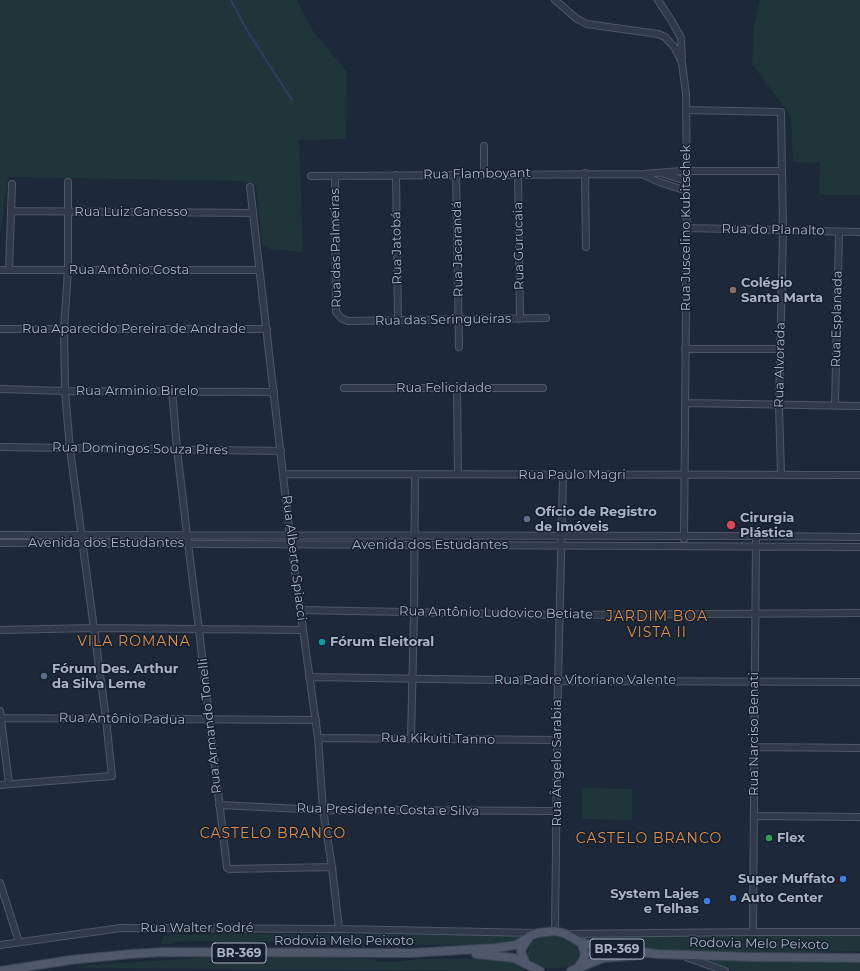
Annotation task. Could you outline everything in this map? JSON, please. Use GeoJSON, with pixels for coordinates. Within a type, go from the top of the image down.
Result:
{"type":"FeatureCollection","features":[{"type":"Feature","properties":{"kind":"main road","name":"Rodovia Melo Peixoto"},"geometry":{"type":"LineString","coordinates":[[0,971],[70,960],[163,952],[411,953],[503,948],[516,945],[538,933],[555,931],[566,934],[578,941],[595,946],[657,954],[860,958]]}},
{"type":"Feature","properties":{"kind":"main road"},"geometry":{"type":"LineString","coordinates":[[526,964],[521,952],[528,938]]}},
{"type":"Feature","properties":{"kind":"main road"},"geometry":{"type":"LineString","coordinates":[[574,969],[582,962],[585,955],[582,944],[578,941]]}},
{"type":"Feature","properties":{"kind":"main road","name":"Rodovia Melo Peixoto"},"geometry":{"type":"LineString","coordinates":[[450,951],[514,958],[540,971]]}},
{"type":"Feature","properties":{"kind":"main road","name":"Rodovia Melo Peixoto"},"geometry":{"type":"LineString","coordinates":[[574,969],[603,958],[657,954]]}},
{"type":"Feature","properties":{"kind":"street","name":"Rua Juscelino Kubitschek"},"geometry":{"type":"LineString","coordinates":[[555,0],[577,19],[587,24],[658,34],[665,37],[675,48],[682,63],[686,110],[687,191],[684,545]]}},
{"type":"Feature","properties":{"kind":"street"},"geometry":{"type":"LineString","coordinates":[[658,0],[681,38],[682,63]]}},
{"type":"Feature","properties":{"kind":"street","name":"Rua Alvorada"},"geometry":{"type":"LineString","coordinates":[[686,110],[782,112],[783,230],[779,405],[781,475]]}},
{"type":"Feature","properties":{"kind":"street"},"geometry":{"type":"LineString","coordinates":[[484,146],[484,174]]}},
{"type":"Feature","properties":{"kind":"street","name":"Rua Flamboyant"},"geometry":{"type":"LineString","coordinates":[[311,176],[585,173],[643,174],[686,171],[782,171]]}},
{"type":"Feature","properties":{"kind":"street"},"geometry":{"type":"LineString","coordinates":[[585,173],[586,247]]}},
{"type":"Feature","properties":{"kind":"street"},"geometry":{"type":"LineString","coordinates":[[661,173],[686,181]]}},
{"type":"Feature","properties":{"kind":"street","name":"Rua Jacarandá"},"geometry":{"type":"LineString","coordinates":[[456,174],[459,347]]}},
{"type":"Feature","properties":{"kind":"street","name":"Rua Gurucaia"},"geometry":{"type":"LineString","coordinates":[[518,174],[520,319]]}},
{"type":"Feature","properties":{"kind":"street"},"geometry":{"type":"LineString","coordinates":[[643,174],[659,182],[687,191]]}},
{"type":"Feature","properties":{"kind":"street","name":"Rua Jatobá"},"geometry":{"type":"LineString","coordinates":[[396,175],[398,320]]}},
{"type":"Feature","properties":{"kind":"street","name":"Rua das Palmeiras"},"geometry":{"type":"LineString","coordinates":[[335,176],[336,312],[340,318]]}},
{"type":"Feature","properties":{"kind":"street"},"geometry":{"type":"LineString","coordinates":[[0,785],[112,776],[106,719],[70,448],[65,391],[64,330],[68,270],[68,182]]}},
{"type":"Feature","properties":{"kind":"street"},"geometry":{"type":"LineString","coordinates":[[9,270],[12,184]]}},
{"type":"Feature","properties":{"kind":"street","name":"Rua Alberto Spiacci"},"geometry":{"type":"LineString","coordinates":[[250,187],[290,536],[316,720],[323,810],[332,867],[339,929]]}},
{"type":"Feature","properties":{"kind":"street","name":"Rua Luiz Canesso"},"geometry":{"type":"LineString","coordinates":[[11,211],[252,213]]}},
{"type":"Feature","properties":{"kind":"street","name":"Rua do Planalto"},"geometry":{"type":"LineString","coordinates":[[687,228],[860,232]]}},
{"type":"Feature","properties":{"kind":"street","name":"Rua Esplanada"},"geometry":{"type":"LineString","coordinates":[[835,406],[839,232]]}},
{"type":"Feature","properties":{"kind":"street","name":"Rua Antônio Costa"},"geometry":{"type":"LineString","coordinates":[[0,270],[259,270]]}},
{"type":"Feature","properties":{"kind":"street","name":"Rua das Seringueiras"},"geometry":{"type":"LineString","coordinates":[[340,318],[348,321],[546,318]]}},
{"type":"Feature","properties":{"kind":"street","name":"Rua Aparecido Pereira de Andrade"},"geometry":{"type":"LineString","coordinates":[[0,329],[267,329]]}},
{"type":"Feature","properties":{"kind":"street"},"geometry":{"type":"LineString","coordinates":[[685,349],[780,349]]}},
{"type":"Feature","properties":{"kind":"street","name":"Rua Felicidade"},"geometry":{"type":"LineString","coordinates":[[344,388],[543,388]]}},
{"type":"Feature","properties":{"kind":"street"},"geometry":{"type":"LineString","coordinates":[[457,388],[458,474]]}},
{"type":"Feature","properties":{"kind":"street","name":"Rua Arminio Birelo"},"geometry":{"type":"LineString","coordinates":[[0,389],[65,391],[172,390],[274,392]]}},
{"type":"Feature","properties":{"kind":"street","name":"Rua Armando Tonelli"},"geometry":{"type":"LineString","coordinates":[[172,390],[177,449],[210,720],[226,868],[332,867]]}},
{"type":"Feature","properties":{"kind":"street"},"geometry":{"type":"LineString","coordinates":[[685,403],[860,406]]}},
{"type":"Feature","properties":{"kind":"street","name":"Rua Domingos Souza Pires"},"geometry":{"type":"LineString","coordinates":[[0,446],[281,450]]}},
{"type":"Feature","properties":{"kind":"street","name":"Rua Paulo Magri"},"geometry":{"type":"LineString","coordinates":[[283,474],[860,475]]}},
{"type":"Feature","properties":{"kind":"street"},"geometry":{"type":"LineString","coordinates":[[411,739],[415,474]]}},
{"type":"Feature","properties":{"kind":"street","name":"Rua Ângelo Sarabia"},"geometry":{"type":"LineString","coordinates":[[555,931],[559,615],[563,475]]}},
{"type":"Feature","properties":{"kind":"street","name":"Avenida dos Estudantes"},"geometry":{"type":"LineString","coordinates":[[0,535],[860,537]]}},
{"type":"Feature","properties":{"kind":"street","name":"Rua Narciso Benati"},"geometry":{"type":"LineString","coordinates":[[753,932],[756,536]]}},
{"type":"Feature","properties":{"kind":"street","name":"Avenida dos Estudantes"},"geometry":{"type":"LineString","coordinates":[[0,543],[292,545],[562,544],[860,547]]}},
{"type":"Feature","properties":{"kind":"street","name":"Rua Antônio Ludovico Betiate"},"geometry":{"type":"LineString","coordinates":[[300,610],[559,615],[860,613]]}},
{"type":"Feature","properties":{"kind":"street"},"geometry":{"type":"LineString","coordinates":[[0,630],[94,628],[303,630]]}},
{"type":"Feature","properties":{"kind":"street","name":"Rua Padre Vitoriano Valente"},"geometry":{"type":"LineString","coordinates":[[309,677],[558,681],[860,682]]}},
{"type":"Feature","properties":{"kind":"street"},"geometry":{"type":"LineString","coordinates":[[0,711],[9,784]]}},
{"type":"Feature","properties":{"kind":"street","name":"Rua Antônio Padua"},"geometry":{"type":"LineString","coordinates":[[0,718],[316,720]]}},
{"type":"Feature","properties":{"kind":"street","name":"Rua Kikuiti Tanno"},"geometry":{"type":"LineString","coordinates":[[318,738],[558,740]]}},
{"type":"Feature","properties":{"kind":"street"},"geometry":{"type":"LineString","coordinates":[[755,747],[860,748]]}},
{"type":"Feature","properties":{"kind":"street","name":"Rua Presidente Costa e Silva"},"geometry":{"type":"LineString","coordinates":[[219,805],[323,810],[557,811]]}},
{"type":"Feature","properties":{"kind":"street"},"geometry":{"type":"LineString","coordinates":[[754,816],[860,817]]}},
{"type":"Feature","properties":{"kind":"street"},"geometry":{"type":"LineString","coordinates":[[0,883],[19,942]]}},
{"type":"Feature","properties":{"kind":"street","name":"Rua Walter Sodré"},"geometry":{"type":"LineString","coordinates":[[0,945],[121,928],[339,929],[538,933]]}},
{"type":"Feature","properties":{"kind":"street"},"geometry":{"type":"LineString","coordinates":[[566,934],[860,932]]}},
{"type":"Feature","properties":{"kind":"street"},"geometry":{"type":"LineString","coordinates":[[681,955],[725,971]]}},
{"type":"Feature","properties":{"kind":"green space"},"geometry":{"type":"Polygon","coordinates":[[[0,0],[297,0],[313,31],[347,72],[346,139],[299,140],[303,252],[270,249],[262,243],[256,185],[242,181],[8,177],[0,234],[0,0]]]}},
{"type":"Feature","properties":{"kind":"green space"},"geometry":{"type":"Polygon","coordinates":[[[760,0],[860,0],[860,195],[819,195],[820,163],[793,162],[791,116],[752,64],[754,26],[760,0]]]}},
{"type":"Feature","properties":{"kind":"green space"},"geometry":{"type":"Polygon","coordinates":[[[582,788],[632,789],[632,820],[582,819],[582,788]]]}},
{"type":"Feature","properties":{"kind":"green space"},"geometry":{"type":"Polygon","coordinates":[[[555,931],[860,935],[860,951],[657,954],[597,945],[555,931]]]}},
{"type":"Feature","properties":{"kind":"green space"},"geometry":{"type":"Polygon","coordinates":[[[523,934],[521,939],[516,943],[465,945],[339,944],[322,941],[264,941],[236,943],[207,941],[172,942],[171,944],[162,944],[161,941],[164,936],[169,935],[523,934]]]}},
{"type":"Feature","properties":{"kind":"green space"},"geometry":{"type":"Polygon","coordinates":[[[560,935],[579,944],[582,955],[579,961],[575,964],[560,968],[538,967],[527,955],[531,943],[540,938],[560,935]]]}},
{"type":"Feature","properties":{"kind":"green space"},"geometry":{"type":"Polygon","coordinates":[[[212,957],[232,961],[254,961],[276,957],[375,959],[378,962],[397,962],[416,959],[502,959],[519,963],[525,971],[79,968],[78,966],[212,957]]]}},
{"type":"Feature","properties":{"kind":"green space"},"geometry":{"type":"Polygon","coordinates":[[[695,957],[860,961],[860,971],[735,971],[695,957]]]}},
{"type":"Feature","properties":{"kind":"waterway"},"geometry":{"type":"LineString","coordinates":[[231,0],[245,27],[292,100]]}},
{"type":"Feature","properties":{"kind":"place","name":"Colégio Santa Marta"},"geometry":{"type":"Point","coordinates":[733,290]}},
{"type":"Feature","properties":{"kind":"place","name":"Ofício de Registro de Imóveis"},"geometry":{"type":"Point","coordinates":[527,519]}},
{"type":"Feature","properties":{"kind":"place","name":"Cirurgia Plástica"},"geometry":{"type":"Point","coordinates":[731,525]}},
{"type":"Feature","properties":{"kind":"place","name":"Fórum Eleitoral"},"geometry":{"type":"Point","coordinates":[322,642]}},
{"type":"Feature","properties":{"kind":"place","name":"Fórum Des. Arthur da Silva Leme"},"geometry":{"type":"Point","coordinates":[44,676]}},
{"type":"Feature","properties":{"kind":"place","name":"Flex"},"geometry":{"type":"Point","coordinates":[769,838]}},
{"type":"Feature","properties":{"kind":"place","name":"Super Muffato"},"geometry":{"type":"Point","coordinates":[843,879]}},
{"type":"Feature","properties":{"kind":"place","name":"Auto Center"},"geometry":{"type":"Point","coordinates":[733,898]}},
{"type":"Feature","properties":{"kind":"place","name":"System Lajes e Telhas"},"geometry":{"type":"Point","coordinates":[707,901]}},
{"type":"Feature","properties":{"kind":"district","name":"JARDIM BOA VISTA II"},"geometry":{"type":"Point","coordinates":[657,626]}},
{"type":"Feature","properties":{"kind":"district","name":"VILA ROMANA"},"geometry":{"type":"Point","coordinates":[134,642]}},
{"type":"Feature","properties":{"kind":"district","name":"CASTELO BRANCO"},"geometry":{"type":"Point","coordinates":[273,834]}},
{"type":"Feature","properties":{"kind":"district","name":"CASTELO BRANCO"},"geometry":{"type":"Point","coordinates":[649,839]}}]}
